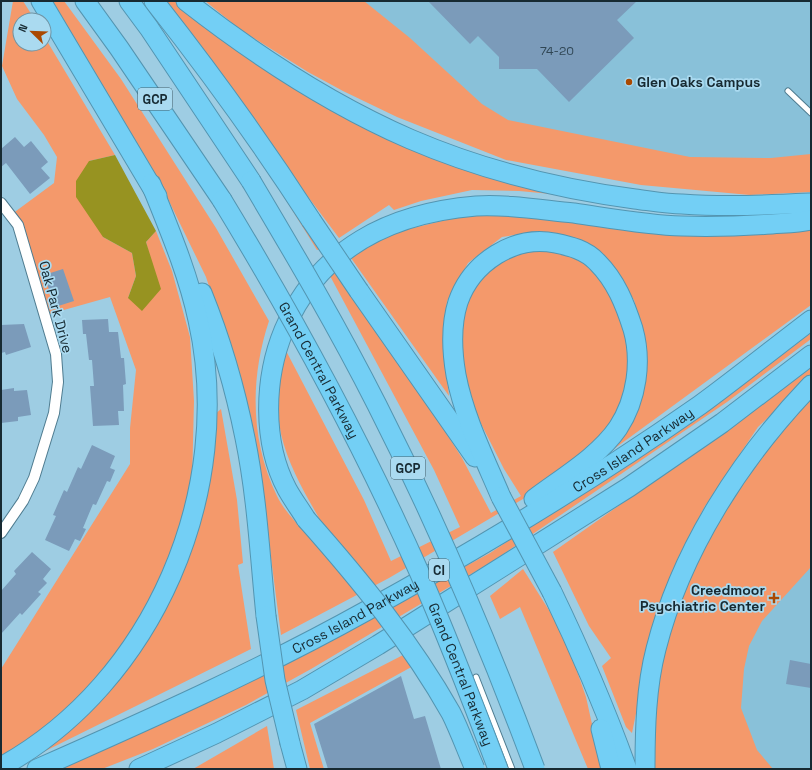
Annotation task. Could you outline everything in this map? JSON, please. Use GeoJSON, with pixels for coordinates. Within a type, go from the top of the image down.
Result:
{"type":"FeatureCollection","features":[{"type":"Feature","properties":{"kind":"highway"},"geometry":{"type":"LineString","coordinates":[[41,1],[151,184],[185,250],[212,317],[231,380],[245,439],[254,497],[266,616],[275,680],[297,769]]}},
{"type":"Feature","properties":{"kind":"highway","name":"Grand Central Parkway"},"geometry":{"type":"LineString","coordinates":[[85,1],[146,86],[222,200],[266,273],[346,420],[385,499],[443,630],[498,769]]}},
{"type":"Feature","properties":{"kind":"highway","name":"GCP"},"geometry":{"type":"LineString","coordinates":[[129,1],[150,28],[251,181],[336,328],[377,405],[412,477],[482,632],[535,769]]}},
{"type":"Feature","properties":{"kind":"highway"},"geometry":{"type":"LineString","coordinates":[[154,1],[209,71],[263,147],[359,292],[459,417],[552,592],[606,710],[627,769]]}},
{"type":"Feature","properties":{"kind":"highway"},"geometry":{"type":"LineString","coordinates":[[186,1],[234,38],[294,77],[351,110],[410,139],[473,163],[542,182],[613,196],[681,204],[751,206],[811,203]]}},
{"type":"Feature","properties":{"kind":"highway"},"geometry":{"type":"LineString","coordinates":[[1,767],[23,755],[65,723],[99,689],[125,656],[157,606],[175,568],[191,525],[202,471],[207,429],[206,375],[198,320],[178,251],[151,184]]}},
{"type":"Feature","properties":{"kind":"highway"},"geometry":{"type":"LineString","coordinates":[[475,769],[452,715],[420,661],[381,608],[306,519],[287,488],[275,457],[269,423],[270,386],[277,346],[293,309],[314,278],[342,252],[379,229],[425,213],[478,206],[530,208],[681,226],[749,226],[811,220]]}},
{"type":"Feature","properties":{"kind":"highway"},"geometry":{"type":"LineString","coordinates":[[450,564],[603,447],[618,427],[631,401],[638,370],[636,340],[627,310],[616,285],[596,261],[574,247],[547,242],[522,243],[494,255],[473,274],[458,302],[453,337],[459,417]]}},
{"type":"Feature","properties":{"kind":"highway","name":"Cross Island Parkway"},"geometry":{"type":"LineString","coordinates":[[37,769],[128,728],[281,655],[364,612],[450,564],[622,456],[694,408],[811,320]]}},
{"type":"Feature","properties":{"kind":"highway","name":"Cross Island Parkway"},"geometry":{"type":"LineString","coordinates":[[139,769],[217,733],[302,690],[467,590],[629,487],[722,423],[811,355]]}},
{"type":"Feature","properties":{"kind":"highway"},"geometry":{"type":"LineString","coordinates":[[644,769],[649,695],[656,650],[669,607],[685,569],[707,524],[734,481],[767,434],[811,385]]}},
{"type":"Feature","properties":{"kind":"highway"},"geometry":{"type":"LineString","coordinates":[[552,592],[580,660],[599,721],[611,769]]}},
{"type":"Feature","properties":{"kind":"highway"},"geometry":{"type":"LineString","coordinates":[[170,769],[302,690]]}},
{"type":"Feature","properties":{"kind":"highway"},"geometry":{"type":"LineString","coordinates":[[290,743],[290,769]]}},
{"type":"Feature","properties":{"kind":"street","name":"Oak Park Drive"},"geometry":{"type":"LineString","coordinates":[[1,203],[18,225],[56,354],[58,382],[54,413],[34,478],[23,501],[1,532]]}},
{"type":"Feature","properties":{"kind":"lane"},"geometry":{"type":"LineString","coordinates":[[788,91],[811,113]]}},
{"type":"Feature","properties":{"kind":"lane"},"geometry":{"type":"LineString","coordinates":[[476,677],[512,769]]}},
{"type":"Feature","properties":{"kind":"shaded area"},"geometry":{"type":"Polygon","coordinates":[[[13,1],[23,1],[30,12],[12,12],[12,52],[52,52],[52,49],[115,155],[89,161],[103,237],[132,253],[136,276],[128,298],[151,262],[146,242],[156,231],[172,271],[190,337],[194,401],[192,483],[177,545],[153,599],[96,684],[28,743],[1,759],[1,669],[130,464],[130,428],[136,370],[110,297],[46,315],[12,214],[54,183],[57,157],[44,135],[17,99],[2,66],[13,1]]]}},
{"type":"Feature","properties":{"kind":"shaded area"},"geometry":{"type":"Polygon","coordinates":[[[51,1],[64,1],[121,79],[216,228],[269,321],[258,365],[256,409],[258,431],[268,475],[277,496],[286,510],[304,532],[319,518],[292,467],[281,434],[278,401],[283,345],[364,500],[391,561],[460,527],[434,470],[329,274],[335,270],[412,379],[462,458],[491,513],[521,496],[504,469],[471,404],[459,354],[462,310],[487,269],[524,248],[570,252],[600,277],[623,318],[629,370],[616,418],[587,451],[523,499],[389,578],[281,635],[258,457],[236,369],[206,277],[168,199],[51,1]]]}},
{"type":"Feature","properties":{"kind":"shaded area"},"geometry":{"type":"Polygon","coordinates":[[[161,1],[179,1],[343,111],[584,197],[519,191],[472,190],[421,201],[394,210],[389,205],[339,238],[161,1]]]}},
{"type":"Feature","properties":{"kind":"shaded area"},"geometry":{"type":"Polygon","coordinates":[[[205,1],[364,1],[410,38],[482,104],[508,120],[690,157],[771,158],[811,154],[811,192],[750,195],[641,185],[506,160],[397,117],[343,91],[308,72],[241,30],[205,1]]]}},
{"type":"Feature","properties":{"kind":"shaded area","name":"Glen Oaks Campus"},"geometry":{"type":"Polygon","coordinates":[[[345,1],[811,1],[811,170],[771,181],[499,127],[345,1]]]}},
{"type":"Feature","properties":{"kind":"shaded area"},"geometry":{"type":"Polygon","coordinates":[[[251,144],[321,249],[317,250],[251,144]]]}},
{"type":"Feature","properties":{"kind":"shaded area"},"geometry":{"type":"Polygon","coordinates":[[[115,155],[156,231],[146,242],[161,289],[142,311],[128,298],[136,276],[132,253],[103,237],[76,197],[76,181],[89,161],[115,155]]]}},
{"type":"Feature","properties":{"kind":"shaded area"},"geometry":{"type":"Polygon","coordinates":[[[467,215],[811,222],[811,305],[607,454],[644,337],[634,300],[609,262],[576,241],[538,231],[502,237],[468,263],[447,301],[443,346],[449,396],[351,258],[357,250],[392,233],[467,215]]]}},
{"type":"Feature","properties":{"kind":"shaded area"},"geometry":{"type":"Polygon","coordinates":[[[811,333],[811,339],[727,402],[493,561],[311,669],[246,705],[153,749],[102,769],[60,769],[338,636],[490,553],[724,399],[811,333]]]}},
{"type":"Feature","properties":{"kind":"shaded area"},"geometry":{"type":"Polygon","coordinates":[[[811,368],[811,376],[758,427],[705,506],[677,560],[652,635],[632,733],[626,727],[602,666],[611,658],[589,626],[553,552],[763,404],[811,368]]]}},
{"type":"Feature","properties":{"kind":"shaded area"},"geometry":{"type":"Polygon","coordinates":[[[811,392],[811,567],[762,621],[749,646],[744,669],[741,708],[757,750],[773,769],[654,769],[653,727],[666,635],[698,552],[762,447],[811,392]]]}},
{"type":"Feature","properties":{"kind":"shaded area"},"geometry":{"type":"Polygon","coordinates":[[[221,409],[237,500],[243,563],[238,565],[251,649],[17,765],[87,707],[166,599],[213,416],[221,409]]]}},
{"type":"Feature","properties":{"kind":"shaded area","name":"Creedmoor Psychiatric Center"},"geometry":{"type":"Polygon","coordinates":[[[811,477],[811,769],[692,769],[811,477]]]}},
{"type":"Feature","properties":{"kind":"shaded area"},"geometry":{"type":"Polygon","coordinates":[[[523,569],[564,634],[586,697],[602,769],[588,769],[520,607],[500,619],[490,596],[523,569]]]}},
{"type":"Feature","properties":{"kind":"shaded area"},"geometry":{"type":"Polygon","coordinates":[[[407,653],[415,665],[310,723],[324,769],[310,769],[296,710],[407,653]]]}},
{"type":"Feature","properties":{"kind":"shaded area"},"geometry":{"type":"Polygon","coordinates":[[[267,726],[274,769],[193,769],[267,726]]]}},
{"type":"Feature","properties":{"kind":"building"},"geometry":{"type":"Polygon","coordinates":[[[428,1],[637,1],[617,20],[634,38],[569,102],[537,69],[499,69],[499,57],[478,36],[470,44],[428,1]]]}},
{"type":"Feature","properties":{"kind":"building"},"geometry":{"type":"Polygon","coordinates":[[[15,137],[24,147],[31,141],[48,162],[41,168],[50,178],[30,194],[6,163],[1,167],[1,149],[15,137]]]}},
{"type":"Feature","properties":{"kind":"building"},"geometry":{"type":"Polygon","coordinates":[[[63,269],[74,301],[55,307],[44,275],[63,269]]]}},
{"type":"Feature","properties":{"kind":"building"},"geometry":{"type":"Polygon","coordinates":[[[108,319],[109,332],[118,332],[121,358],[124,358],[126,384],[123,385],[124,411],[118,411],[119,425],[93,426],[90,386],[94,386],[92,360],[89,360],[86,334],[83,334],[82,320],[108,319]]]}},
{"type":"Feature","properties":{"kind":"building"},"geometry":{"type":"Polygon","coordinates":[[[24,324],[31,347],[6,355],[5,352],[1,353],[1,325],[24,324]]]}},
{"type":"Feature","properties":{"kind":"building"},"geometry":{"type":"Polygon","coordinates":[[[14,388],[14,391],[27,390],[31,415],[18,417],[18,421],[1,423],[1,390],[14,388]]]}},
{"type":"Feature","properties":{"kind":"building"},"geometry":{"type":"Polygon","coordinates":[[[92,445],[115,456],[110,468],[115,470],[110,482],[107,481],[96,505],[93,504],[83,528],[86,529],[80,541],[75,539],[69,551],[45,540],[56,516],[53,515],[64,490],[67,492],[78,467],[81,469],[92,445]]]}},
{"type":"Feature","properties":{"kind":"building"},"geometry":{"type":"Polygon","coordinates":[[[32,552],[51,569],[43,579],[47,583],[38,592],[41,594],[22,615],[20,613],[1,634],[1,591],[16,574],[14,571],[32,552]]]}},
{"type":"Feature","properties":{"kind":"building"},"geometry":{"type":"Polygon","coordinates":[[[790,660],[811,664],[811,688],[786,684],[790,660]]]}},
{"type":"Feature","properties":{"kind":"building"},"geometry":{"type":"Polygon","coordinates":[[[401,676],[414,719],[425,716],[441,769],[328,769],[314,724],[401,676]]]}},
{"type":"Feature","properties":{"kind":"place","name":"Glen Oaks Campus"},"geometry":{"type":"Point","coordinates":[629,82]}},
{"type":"Feature","properties":{"kind":"place","name":"Creedmoor Psychiatric Center"},"geometry":{"type":"Point","coordinates":[774,598]}}]}
